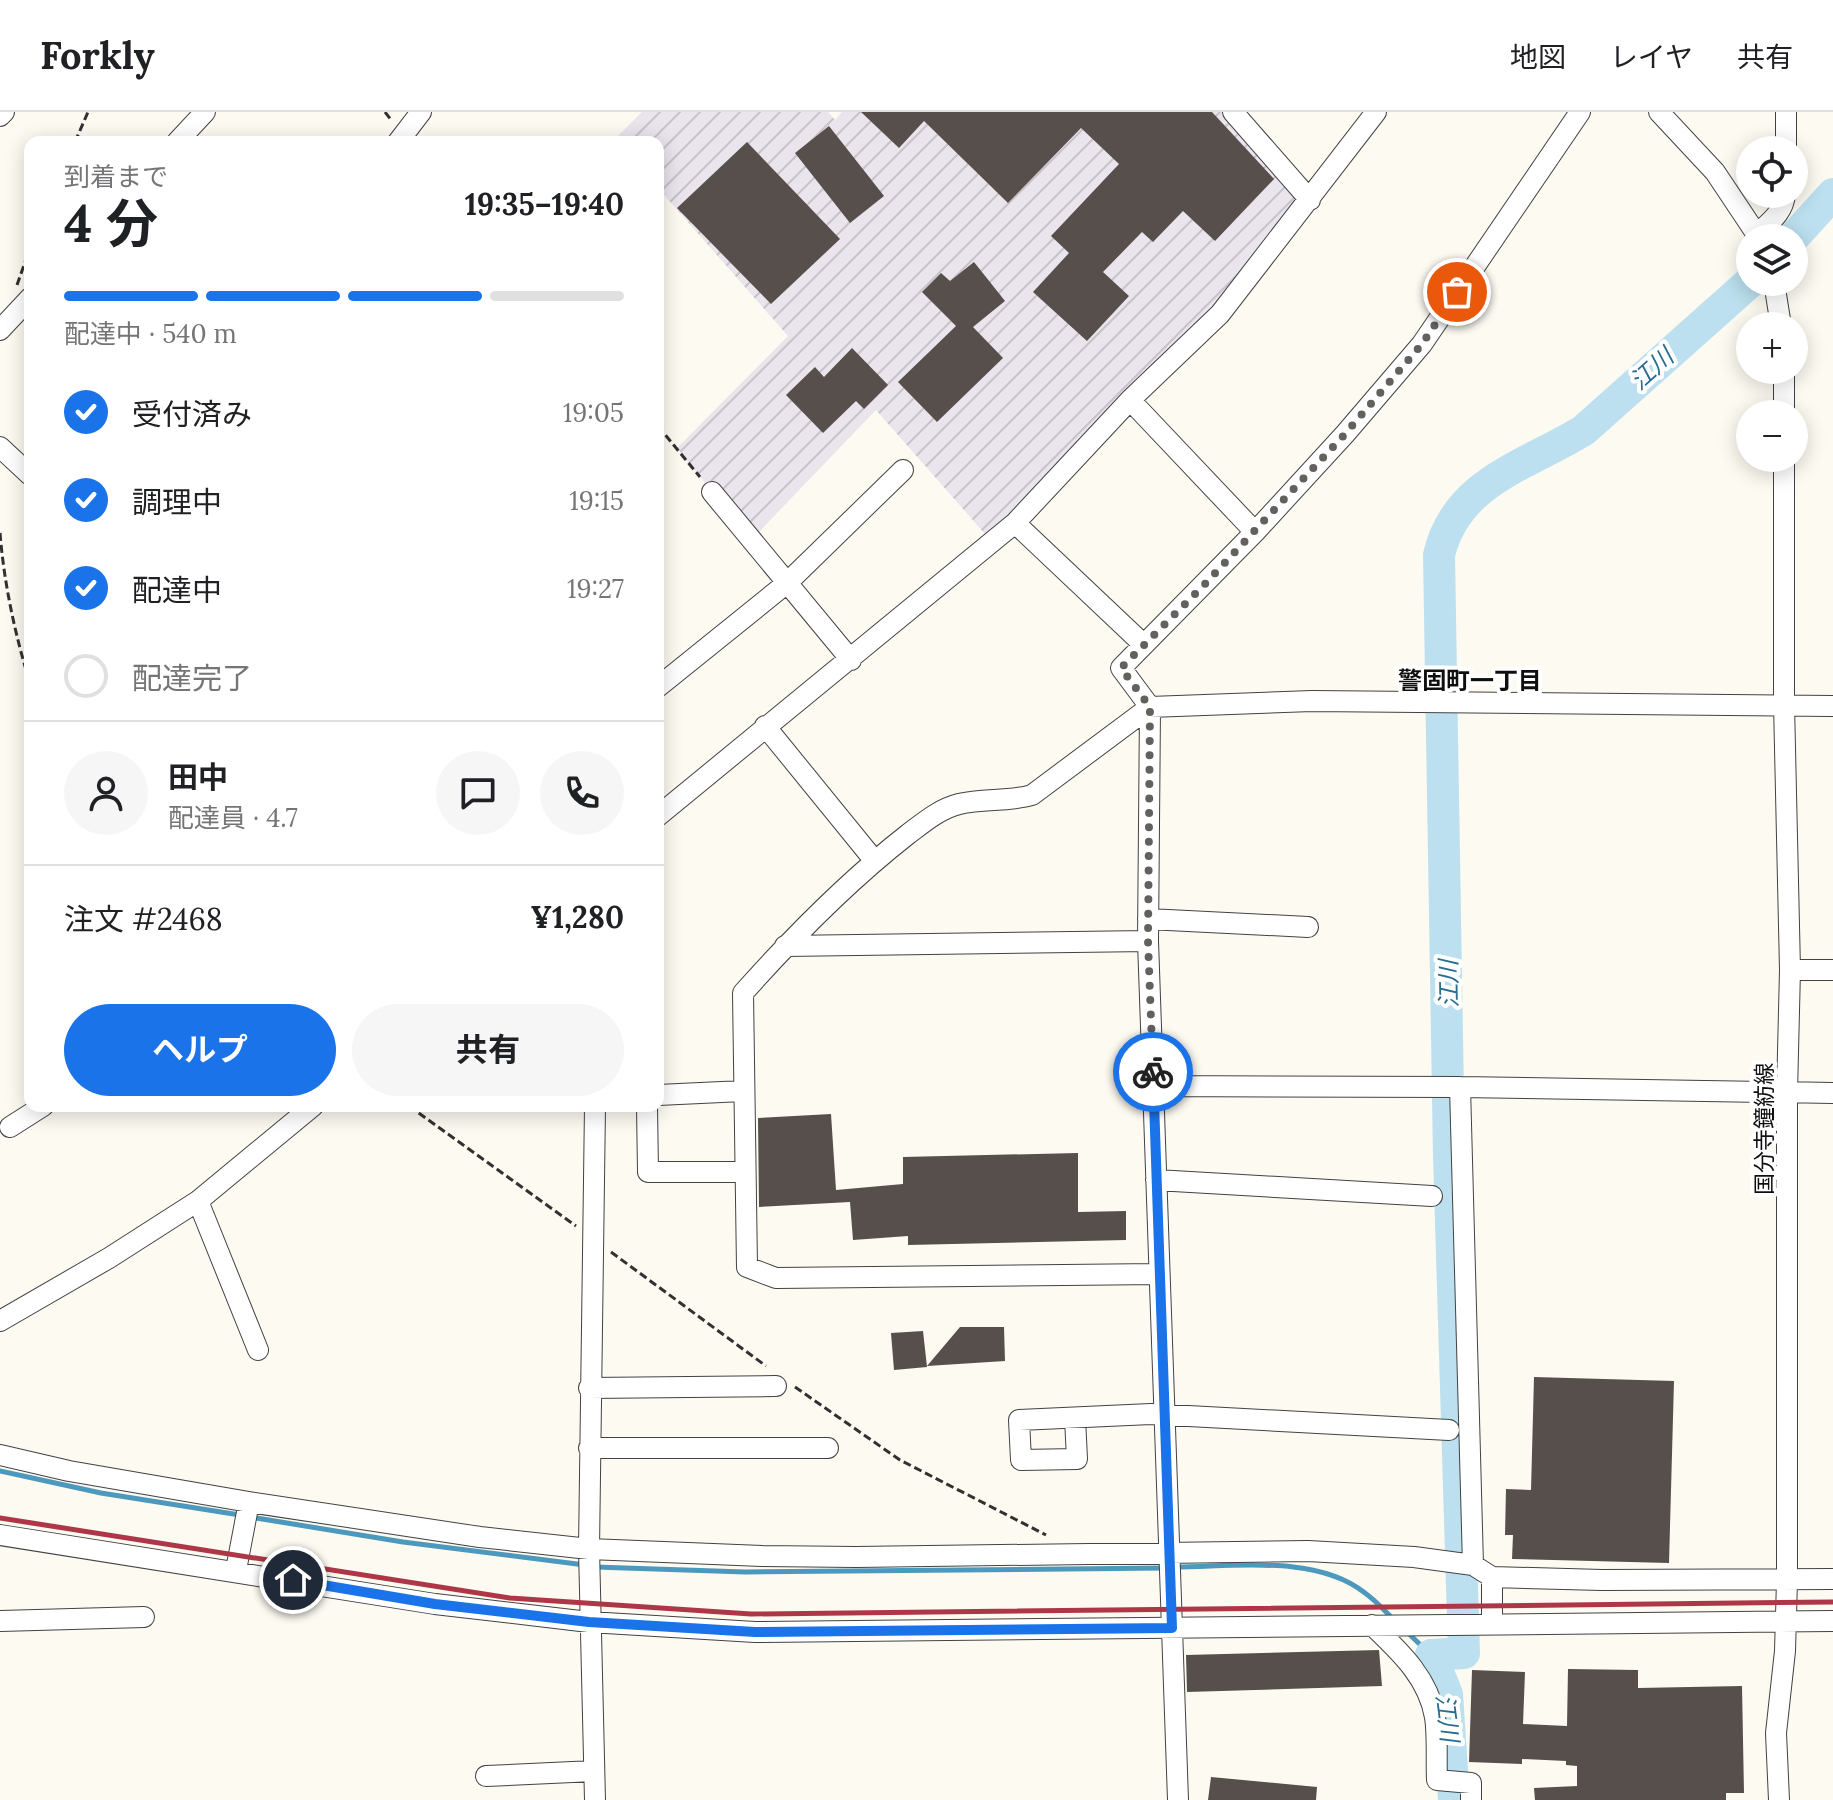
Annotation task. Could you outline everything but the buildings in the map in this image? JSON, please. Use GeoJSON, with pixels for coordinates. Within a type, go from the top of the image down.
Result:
{"type":"FeatureCollection","features":[{"type":"Feature","properties":{"kind":"street"},"geometry":{"type":"LineString","coordinates":[[183,136],[205,112]]}},
{"type":"Feature","properties":{"kind":"street"},"geometry":{"type":"LineString","coordinates":[[403,136],[421,112]]}},
{"type":"Feature","properties":{"kind":"street"},"geometry":{"type":"LineString","coordinates":[[664,811],[1015,523],[1130,400],[1220,314],[1376,112]]}},
{"type":"Feature","properties":{"kind":"street"},"geometry":{"type":"LineString","coordinates":[[1178,1800],[1148,941],[1150,707],[1121,668],[1255,532],[1422,344],[1580,112]]}},
{"type":"Feature","properties":{"kind":"street"},"geometry":{"type":"LineString","coordinates":[[1659,112],[1715,172],[1750,224]]}},
{"type":"Feature","properties":{"kind":"street"},"geometry":{"type":"LineString","coordinates":[[1786,112],[1786,136]]}},
{"type":"Feature","properties":{"kind":"street"},"geometry":{"type":"LineString","coordinates":[[1244,116],[1310,200]]}},
{"type":"Feature","properties":{"kind":"street"},"geometry":{"type":"LineString","coordinates":[[1769,224],[1782,208]]}},
{"type":"Feature","properties":{"kind":"street"},"geometry":{"type":"LineString","coordinates":[[0,330],[24,304]]}},
{"type":"Feature","properties":{"kind":"street"},"geometry":{"type":"LineString","coordinates":[[1130,400],[1255,532]]}},
{"type":"Feature","properties":{"kind":"street"},"geometry":{"type":"LineString","coordinates":[[0,447],[24,469]]}},
{"type":"Feature","properties":{"kind":"street"},"geometry":{"type":"LineString","coordinates":[[664,682],[787,583],[903,470]]}},
{"type":"Feature","properties":{"kind":"street","name":"国分寺鐘紡線"},"geometry":{"type":"LineString","coordinates":[[1779,1800],[1776,1733],[1785,1651],[1787,1580],[1790,970],[1784,704],[1784,472]]}},
{"type":"Feature","properties":{"kind":"street"},"geometry":{"type":"LineString","coordinates":[[712,492],[851,660]]}},
{"type":"Feature","properties":{"kind":"street"},"geometry":{"type":"LineString","coordinates":[[1015,523],[1143,644]]}},
{"type":"Feature","properties":{"kind":"street"},"geometry":{"type":"LineString","coordinates":[[1158,1274],[776,1278],[747,1267],[743,993],[785,946],[874,860],[935,814],[959,804],[1016,800],[1032,795],[1150,707],[1312,701],[1833,706]]}},
{"type":"Feature","properties":{"kind":"street"},"geometry":{"type":"LineString","coordinates":[[765,726],[874,860]]}},
{"type":"Feature","properties":{"kind":"street"},"geometry":{"type":"LineString","coordinates":[[1148,919],[1308,927]]}},
{"type":"Feature","properties":{"kind":"street"},"geometry":{"type":"LineString","coordinates":[[785,946],[1148,941]]}},
{"type":"Feature","properties":{"kind":"street"},"geometry":{"type":"LineString","coordinates":[[1790,970],[1833,970]]}},
{"type":"Feature","properties":{"kind":"street"},"geometry":{"type":"LineString","coordinates":[[1154,1086],[1833,1093]]}},
{"type":"Feature","properties":{"kind":"street"},"geometry":{"type":"LineString","coordinates":[[1460,1087],[1473,1565]]}},
{"type":"Feature","properties":{"kind":"street"},"geometry":{"type":"LineString","coordinates":[[664,1095],[743,1091]]}},
{"type":"Feature","properties":{"kind":"street"},"geometry":{"type":"LineString","coordinates":[[10,1127],[34,1112]]}},
{"type":"Feature","properties":{"kind":"street"},"geometry":{"type":"LineString","coordinates":[[0,1321],[96,1266],[198,1201],[306,1112]]}},
{"type":"Feature","properties":{"kind":"street"},"geometry":{"type":"LineString","coordinates":[[595,1112],[589,1388],[589,1622],[595,1800]]}},
{"type":"Feature","properties":{"kind":"street"},"geometry":{"type":"LineString","coordinates":[[647,1112],[648,1172],[745,1172]]}},
{"type":"Feature","properties":{"kind":"street"},"geometry":{"type":"LineString","coordinates":[[1156,1180],[1432,1196]]}},
{"type":"Feature","properties":{"kind":"street"},"geometry":{"type":"LineString","coordinates":[[198,1201],[258,1350]]}},
{"type":"Feature","properties":{"kind":"street"},"geometry":{"type":"LineString","coordinates":[[589,1388],[783,1384]]}},
{"type":"Feature","properties":{"kind":"street"},"geometry":{"type":"LineString","coordinates":[[1075,1418],[1151,1414],[1449,1430]]}},
{"type":"Feature","properties":{"kind":"street"},"geometry":{"type":"LineString","coordinates":[[589,1448],[828,1448]]}},
{"type":"Feature","properties":{"kind":"street"},"geometry":{"type":"LineString","coordinates":[[0,1455],[69,1471],[249,1502],[480,1537],[589,1549],[840,1557],[1308,1551],[1414,1557],[1473,1565],[1492,1577],[1833,1579]]}},
{"type":"Feature","properties":{"kind":"street"},"geometry":{"type":"LineString","coordinates":[[236,1570],[249,1502]]}},
{"type":"Feature","properties":{"kind":"street"},"geometry":{"type":"LineString","coordinates":[[0,1535],[236,1570],[435,1604],[589,1622],[755,1632],[1833,1621]]}},
{"type":"Feature","properties":{"kind":"street"},"geometry":{"type":"LineString","coordinates":[[1492,1577],[1492,1623]]}},
{"type":"Feature","properties":{"kind":"street"},"geometry":{"type":"LineString","coordinates":[[0,1621],[144,1617]]}},
{"type":"Feature","properties":{"kind":"street"},"geometry":{"type":"LineString","coordinates":[[1372,1625],[1409,1661],[1426,1690],[1435,1716],[1437,1780],[1471,1783],[1471,1800]]}},
{"type":"Feature","properties":{"kind":"street"},"geometry":{"type":"LineString","coordinates":[[486,1776],[594,1771]]}},
{"type":"Feature","properties":{"kind":"path"},"geometry":{"type":"LineString","coordinates":[[78,136],[88,112]]}},
{"type":"Feature","properties":{"kind":"path"},"geometry":{"type":"LineString","coordinates":[[664,433],[712,492]]}},
{"type":"Feature","properties":{"kind":"path"},"geometry":{"type":"LineString","coordinates":[[0,533],[2,565],[24,664]]}},
{"type":"Feature","properties":{"kind":"path"},"geometry":{"type":"LineString","coordinates":[[417,1112],[766,1366]]}},
{"type":"Feature","properties":{"kind":"path"},"geometry":{"type":"LineString","coordinates":[[783,1384],[900,1460],[1046,1535]]}},
{"type":"Feature","properties":{"kind":"shaded area"},"geometry":{"type":"Polygon","coordinates":[[[642,112],[828,112],[835,120],[842,112],[1233,112],[1310,200],[1220,314],[993,543],[876,410],[751,540],[677,448],[788,336],[664,195],[664,136],[618,136],[642,112]]]}},
{"type":"Feature","properties":{"kind":"waterway","name":"江川"},"geometry":{"type":"LineString","coordinates":[[1806,224],[1833,194]]}},
{"type":"Feature","properties":{"kind":"waterway","name":"江川"},"geometry":{"type":"LineString","coordinates":[[1454,1800],[1447,1694],[1431,1655],[1464,1653],[1449,1156],[1439,555],[1448,530],[1461,509],[1478,492],[1518,465],[1584,430],[1736,294]]}},
{"type":"Feature","properties":{"kind":"waterway"},"geometry":{"type":"LineString","coordinates":[[0,1471],[101,1493],[240,1515]]}},
{"type":"Feature","properties":{"kind":"waterway"},"geometry":{"type":"LineString","coordinates":[[250,1517],[403,1542],[585,1565]]}},
{"type":"Feature","properties":{"kind":"waterway"},"geometry":{"type":"LineString","coordinates":[[1175,1567],[1274,1565],[1323,1572],[1365,1593],[1393,1619]]}},
{"type":"Feature","properties":{"kind":"waterway"},"geometry":{"type":"LineString","coordinates":[[595,1567],[745,1572],[1165,1568]]}},
{"type":"Feature","properties":{"kind":"waterway"},"geometry":{"type":"LineString","coordinates":[[1406,1631],[1431,1655]]}},
{"type":"Feature","properties":{"kind":"railway"},"geometry":{"type":"LineString","coordinates":[[0,1518],[510,1598],[751,1614],[1833,1602]]}},
{"type":"Feature","properties":{"kind":"way so far"},"geometry":{"type":"LineString","coordinates":[[1153,1072],[1148,941],[1150,707],[1121,668],[1204,585],[1345,434],[1422,344],[1457,292]]}},
{"type":"Feature","properties":{"kind":"district","name":"警固町一丁目"},"geometry":{"type":"Point","coordinates":[1470,681]}},
{"type":"Feature","properties":{"kind":"route"},"geometry":{"type":"LineString","coordinates":[[293,1580],[435,1604],[589,1622],[755,1632],[1172,1628],[1153,1072]]}}]}
